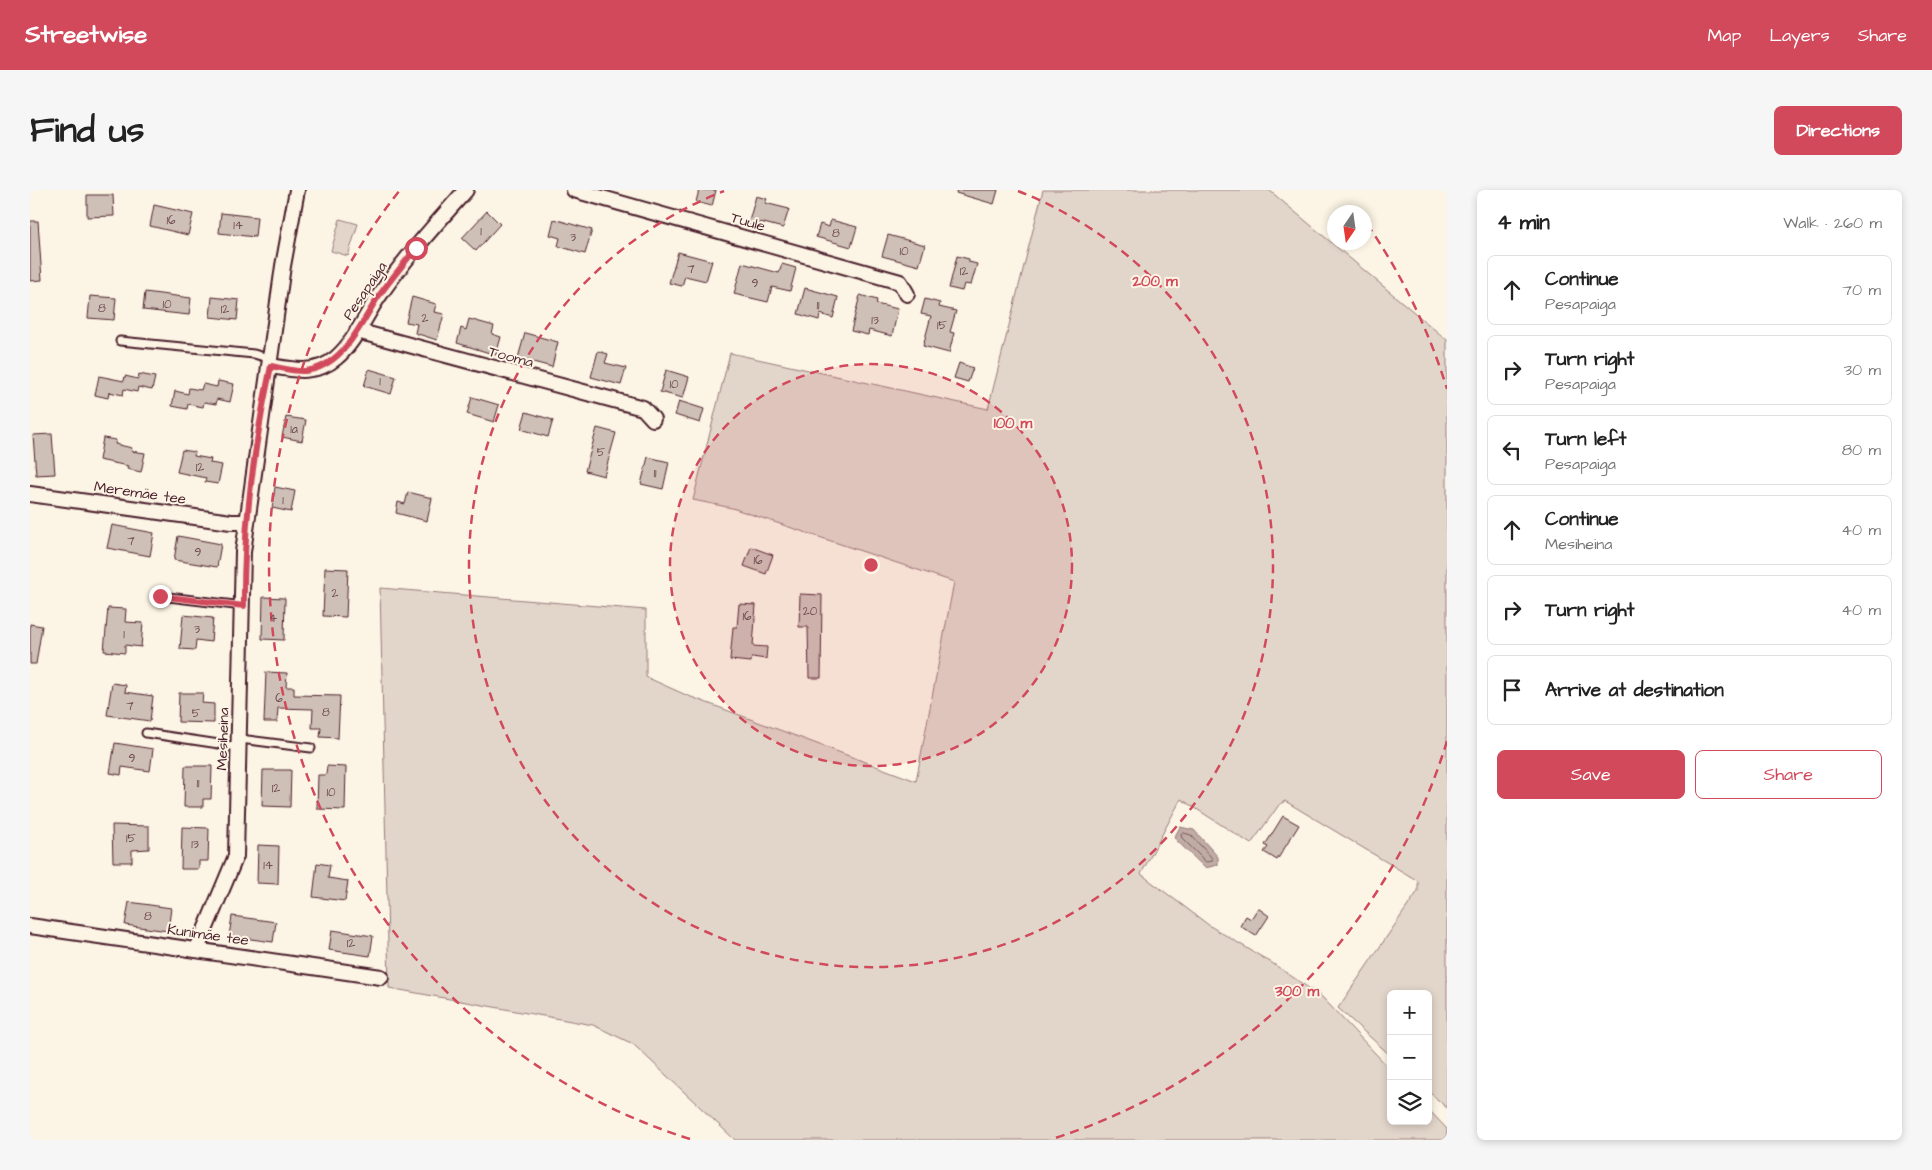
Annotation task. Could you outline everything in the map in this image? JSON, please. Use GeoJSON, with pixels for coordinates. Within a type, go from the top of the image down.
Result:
{"type":"FeatureCollection","features":[{"type":"Feature","properties":{"kind":"street"},"geometry":{"type":"LineString","coordinates":[[246,522],[297,190]]}},
{"type":"Feature","properties":{"kind":"street","name":"Pesapaiga"},"geometry":{"type":"LineString","coordinates":[[271,363],[301,371],[321,367],[335,358],[357,332],[379,296],[405,262],[466,190]]}},
{"type":"Feature","properties":{"kind":"street","name":"Tuule"},"geometry":{"type":"LineString","coordinates":[[574,190],[900,282],[907,294]]}},
{"type":"Feature","properties":{"kind":"street","name":"Tooma"},"geometry":{"type":"LineString","coordinates":[[357,332],[643,408],[653,418]]}},
{"type":"Feature","properties":{"kind":"street","name":"Meremäe tee"},"geometry":{"type":"LineString","coordinates":[[30,494],[231,522],[246,522]]}},
{"type":"Feature","properties":{"kind":"street","name":"Mesiheina"},"geometry":{"type":"LineString","coordinates":[[197,949],[236,856],[244,606],[243,552],[246,522]]}},
{"type":"Feature","properties":{"kind":"street","name":"Kunimäe tee"},"geometry":{"type":"LineString","coordinates":[[30,926],[381,977]]}},
{"type":"Feature","properties":{"kind":"lane"},"geometry":{"type":"LineString","coordinates":[[120,341],[254,354],[271,363]]}},
{"type":"Feature","properties":{"kind":"lane"},"geometry":{"type":"LineString","coordinates":[[160,596],[244,606]]}},
{"type":"Feature","properties":{"kind":"lane"},"geometry":{"type":"LineString","coordinates":[[146,733],[311,748]]}},
{"type":"Feature","properties":{"kind":"shaded area"},"geometry":{"type":"Polygon","coordinates":[[[1043,190],[1269,190],[1327,239],[1327,250],[1340,250],[1447,340],[1447,1108],[1432,1095],[1432,990],[1387,990],[1387,1052],[1338,1008],[1418,891],[1418,881],[1285,801],[1279,805],[1251,844],[1181,799],[1141,874],[1210,926],[1272,963],[1322,997],[1387,1066],[1387,1125],[1432,1125],[1432,1113],[1447,1129],[1446,1140],[735,1140],[633,1044],[593,1025],[389,988],[380,588],[646,610],[646,677],[686,695],[916,781],[954,582],[732,508],[693,500],[730,353],[988,409],[1043,190]]]}},
{"type":"Feature","properties":{"kind":"shaded area"},"geometry":{"type":"Polygon","coordinates":[[[340,219],[358,224],[348,256],[331,251],[340,219]]]}},
{"type":"Feature","properties":{"kind":"water"},"geometry":{"type":"Polygon","coordinates":[[[1180,827],[1194,830],[1218,857],[1218,865],[1205,868],[1174,838],[1180,827]]]}},
{"type":"Feature","properties":{"kind":"building"},"geometry":{"type":"Polygon","coordinates":[[[699,190],[716,190],[712,206],[696,202],[699,190]]]}},
{"type":"Feature","properties":{"kind":"building"},"geometry":{"type":"Polygon","coordinates":[[[957,190],[998,190],[994,204],[956,193],[957,190]]]}},
{"type":"Feature","properties":{"kind":"building"},"geometry":{"type":"Polygon","coordinates":[[[87,195],[113,195],[114,216],[87,217],[87,195]]]}},
{"type":"Feature","properties":{"kind":"building"},"geometry":{"type":"Polygon","coordinates":[[[756,196],[767,199],[765,203],[789,209],[783,228],[760,222],[759,228],[748,225],[756,196]]]}},
{"type":"Feature","properties":{"kind":"building"},"geometry":{"type":"Polygon","coordinates":[[[154,205],[193,214],[188,235],[150,226],[154,205]]]}},
{"type":"Feature","properties":{"kind":"building"},"geometry":{"type":"Polygon","coordinates":[[[487,211],[500,224],[476,251],[462,238],[487,211]]]}},
{"type":"Feature","properties":{"kind":"building"},"geometry":{"type":"Polygon","coordinates":[[[221,213],[257,217],[255,237],[219,233],[221,213]]]}},
{"type":"Feature","properties":{"kind":"building"},"geometry":{"type":"Polygon","coordinates":[[[554,219],[592,230],[585,254],[558,246],[560,238],[550,235],[554,219]]]}},
{"type":"Feature","properties":{"kind":"building"},"geometry":{"type":"Polygon","coordinates":[[[831,220],[857,227],[851,247],[816,237],[820,224],[829,227],[831,220]]]}},
{"type":"Feature","properties":{"kind":"building"},"geometry":{"type":"Polygon","coordinates":[[[30,221],[38,221],[42,280],[30,281],[30,221]]]}},
{"type":"Feature","properties":{"kind":"building"},"geometry":{"type":"Polygon","coordinates":[[[888,235],[925,245],[919,266],[882,256],[888,235]]]}},
{"type":"Feature","properties":{"kind":"building"},"geometry":{"type":"Polygon","coordinates":[[[678,252],[712,261],[706,281],[685,276],[682,286],[669,283],[678,252]]]}},
{"type":"Feature","properties":{"kind":"building"},"geometry":{"type":"Polygon","coordinates":[[[957,256],[969,259],[969,262],[977,264],[971,285],[964,284],[962,291],[949,288],[957,256]]]}},
{"type":"Feature","properties":{"kind":"building"},"geometry":{"type":"Polygon","coordinates":[[[742,263],[779,273],[782,264],[796,268],[790,291],[772,287],[768,302],[734,294],[742,263]]]}},
{"type":"Feature","properties":{"kind":"building"},"geometry":{"type":"Polygon","coordinates":[[[805,288],[838,297],[833,318],[820,314],[819,320],[798,314],[805,288]]]}},
{"type":"Feature","properties":{"kind":"building"},"geometry":{"type":"Polygon","coordinates":[[[145,292],[191,298],[189,315],[143,310],[145,292]]]}},
{"type":"Feature","properties":{"kind":"building"},"geometry":{"type":"Polygon","coordinates":[[[860,295],[877,300],[876,304],[898,309],[892,336],[869,330],[868,335],[851,331],[860,295]]]}},
{"type":"Feature","properties":{"kind":"building"},"geometry":{"type":"Polygon","coordinates":[[[90,296],[116,298],[114,320],[88,318],[90,296]]]}},
{"type":"Feature","properties":{"kind":"building"},"geometry":{"type":"Polygon","coordinates":[[[212,297],[239,300],[237,320],[210,317],[212,297]]]}},
{"type":"Feature","properties":{"kind":"building"},"geometry":{"type":"Polygon","coordinates":[[[412,297],[436,304],[434,312],[444,314],[437,340],[415,333],[417,324],[406,322],[412,297]]]}},
{"type":"Feature","properties":{"kind":"building"},"geometry":{"type":"Polygon","coordinates":[[[925,299],[940,303],[939,307],[956,311],[950,332],[954,333],[949,353],[923,346],[931,316],[921,314],[925,299]]]}},
{"type":"Feature","properties":{"kind":"building"},"geometry":{"type":"Polygon","coordinates":[[[469,319],[494,326],[492,334],[501,337],[496,355],[457,343],[461,328],[466,330],[469,319]]]}},
{"type":"Feature","properties":{"kind":"building"},"geometry":{"type":"Polygon","coordinates":[[[525,333],[558,342],[552,367],[518,358],[525,333]]]}},
{"type":"Feature","properties":{"kind":"building"},"geometry":{"type":"Polygon","coordinates":[[[598,351],[608,354],[605,363],[626,368],[621,385],[591,377],[598,351]]]}},
{"type":"Feature","properties":{"kind":"building"},"geometry":{"type":"Polygon","coordinates":[[[959,363],[973,368],[968,382],[954,378],[959,363]]]}},
{"type":"Feature","properties":{"kind":"building"},"geometry":{"type":"Polygon","coordinates":[[[369,369],[396,377],[391,394],[364,386],[369,369]]]}},
{"type":"Feature","properties":{"kind":"building"},"geometry":{"type":"Polygon","coordinates":[[[666,370],[689,377],[683,398],[660,392],[666,370]]]}},
{"type":"Feature","properties":{"kind":"building"},"geometry":{"type":"Polygon","coordinates":[[[139,374],[155,377],[152,390],[138,387],[137,392],[124,389],[123,395],[109,392],[108,398],[95,395],[99,376],[124,381],[125,376],[138,379],[139,374]]]}},
{"type":"Feature","properties":{"kind":"building"},"geometry":{"type":"Polygon","coordinates":[[[218,381],[234,384],[230,402],[217,399],[216,404],[204,402],[203,407],[188,404],[187,409],[172,406],[175,391],[188,394],[189,388],[201,390],[203,384],[217,387],[218,381]]]}},
{"type":"Feature","properties":{"kind":"building"},"geometry":{"type":"Polygon","coordinates":[[[472,397],[499,405],[494,422],[467,414],[472,397]]]}},
{"type":"Feature","properties":{"kind":"building"},"geometry":{"type":"Polygon","coordinates":[[[679,401],[704,409],[700,423],[675,415],[679,401]]]}},
{"type":"Feature","properties":{"kind":"building"},"geometry":{"type":"Polygon","coordinates":[[[526,412],[553,420],[548,437],[521,429],[526,412]]]}},
{"type":"Feature","properties":{"kind":"building"},"geometry":{"type":"Polygon","coordinates":[[[286,417],[306,420],[302,441],[282,437],[286,417]]]}},
{"type":"Feature","properties":{"kind":"building"},"geometry":{"type":"Polygon","coordinates":[[[597,428],[616,433],[604,476],[585,471],[597,428]]]}},
{"type":"Feature","properties":{"kind":"building"},"geometry":{"type":"Polygon","coordinates":[[[52,434],[55,474],[36,475],[33,435],[52,434]]]}},
{"type":"Feature","properties":{"kind":"building"},"geometry":{"type":"Polygon","coordinates":[[[103,438],[116,440],[115,444],[132,448],[131,451],[145,453],[141,472],[127,469],[128,466],[99,460],[103,438]]]}},
{"type":"Feature","properties":{"kind":"building"},"geometry":{"type":"Polygon","coordinates":[[[182,450],[195,452],[194,456],[211,459],[210,463],[222,465],[218,484],[205,482],[206,478],[177,472],[182,450]]]}},
{"type":"Feature","properties":{"kind":"building"},"geometry":{"type":"Polygon","coordinates":[[[648,457],[669,462],[663,489],[641,484],[648,457]]]}},
{"type":"Feature","properties":{"kind":"building"},"geometry":{"type":"Polygon","coordinates":[[[275,487],[295,491],[291,512],[272,508],[275,487]]]}},
{"type":"Feature","properties":{"kind":"building"},"geometry":{"type":"Polygon","coordinates":[[[408,492],[432,498],[427,521],[396,513],[398,502],[405,504],[408,492]]]}},
{"type":"Feature","properties":{"kind":"building"},"geometry":{"type":"Polygon","coordinates":[[[112,525],[154,533],[150,556],[107,548],[112,525]]]}},
{"type":"Feature","properties":{"kind":"building"},"geometry":{"type":"Polygon","coordinates":[[[178,536],[221,544],[217,567],[174,560],[178,536]]]}},
{"type":"Feature","properties":{"kind":"building"},"geometry":{"type":"Polygon","coordinates":[[[751,547],[773,555],[766,574],[744,566],[751,547]]]}},
{"type":"Feature","properties":{"kind":"building"},"geometry":{"type":"Polygon","coordinates":[[[325,568],[348,569],[346,617],[323,616],[325,568]]]}},
{"type":"Feature","properties":{"kind":"building"},"geometry":{"type":"Polygon","coordinates":[[[800,594],[822,595],[821,678],[809,678],[808,627],[799,627],[800,594]]]}},
{"type":"Feature","properties":{"kind":"building"},"geometry":{"type":"Polygon","coordinates":[[[263,597],[285,598],[284,640],[262,639],[263,597]]]}},
{"type":"Feature","properties":{"kind":"building"},"geometry":{"type":"Polygon","coordinates":[[[739,604],[756,605],[753,646],[767,647],[766,659],[752,657],[751,662],[730,660],[733,627],[737,627],[739,604]]]}},
{"type":"Feature","properties":{"kind":"building"},"geometry":{"type":"Polygon","coordinates":[[[108,608],[126,609],[125,622],[143,623],[141,647],[125,645],[125,653],[104,651],[108,608]]]}},
{"type":"Feature","properties":{"kind":"building"},"geometry":{"type":"Polygon","coordinates":[[[183,615],[213,618],[211,642],[196,640],[195,650],[180,649],[183,615]]]}},
{"type":"Feature","properties":{"kind":"building"},"geometry":{"type":"Polygon","coordinates":[[[30,624],[42,626],[36,664],[30,664],[30,624]]]}},
{"type":"Feature","properties":{"kind":"building"},"geometry":{"type":"Polygon","coordinates":[[[266,672],[287,673],[286,687],[294,687],[294,695],[340,696],[338,738],[320,737],[321,728],[312,728],[313,709],[278,708],[277,722],[264,722],[266,672]]]}},
{"type":"Feature","properties":{"kind":"building"},"geometry":{"type":"Polygon","coordinates":[[[112,683],[126,685],[125,692],[153,696],[150,721],[107,715],[112,683]]]}},
{"type":"Feature","properties":{"kind":"building"},"geometry":{"type":"Polygon","coordinates":[[[179,693],[203,693],[202,703],[214,704],[214,723],[178,722],[179,693]]]}},
{"type":"Feature","properties":{"kind":"building"},"geometry":{"type":"Polygon","coordinates":[[[115,743],[153,749],[150,771],[122,767],[121,775],[110,773],[115,743]]]}},
{"type":"Feature","properties":{"kind":"building"},"geometry":{"type":"Polygon","coordinates":[[[185,766],[212,766],[211,799],[203,799],[203,807],[184,807],[185,766]]]}},
{"type":"Feature","properties":{"kind":"building"},"geometry":{"type":"Polygon","coordinates":[[[327,766],[346,767],[345,810],[317,809],[318,775],[326,775],[327,766]]]}},
{"type":"Feature","properties":{"kind":"building"},"geometry":{"type":"Polygon","coordinates":[[[263,770],[291,770],[290,807],[262,806],[263,770]]]}},
{"type":"Feature","properties":{"kind":"building"},"geometry":{"type":"Polygon","coordinates":[[[1283,816],[1299,825],[1277,860],[1264,852],[1268,847],[1265,845],[1283,816]]]}},
{"type":"Feature","properties":{"kind":"building"},"geometry":{"type":"Polygon","coordinates":[[[112,825],[149,826],[149,849],[132,850],[132,862],[113,862],[112,825]]]}},
{"type":"Feature","properties":{"kind":"building"},"geometry":{"type":"Polygon","coordinates":[[[182,827],[209,828],[208,861],[199,861],[199,869],[181,869],[182,827]]]}},
{"type":"Feature","properties":{"kind":"building"},"geometry":{"type":"Polygon","coordinates":[[[258,845],[279,846],[278,884],[257,883],[258,845]]]}},
{"type":"Feature","properties":{"kind":"building"},"geometry":{"type":"Polygon","coordinates":[[[317,863],[330,865],[328,878],[348,881],[345,901],[313,897],[317,863]]]}},
{"type":"Feature","properties":{"kind":"building"},"geometry":{"type":"Polygon","coordinates":[[[129,902],[171,908],[168,931],[125,925],[129,902]]]}},
{"type":"Feature","properties":{"kind":"building"},"geometry":{"type":"Polygon","coordinates":[[[1258,908],[1269,916],[1256,936],[1240,926],[1246,916],[1251,919],[1258,908]]]}},
{"type":"Feature","properties":{"kind":"building"},"geometry":{"type":"Polygon","coordinates":[[[232,916],[276,922],[273,942],[229,936],[232,916]]]}},
{"type":"Feature","properties":{"kind":"building"},"geometry":{"type":"Polygon","coordinates":[[[332,930],[373,936],[370,956],[329,950],[332,930]]]}},
{"type":"Feature","properties":{"kind":"route"},"geometry":{"type":"LineString","coordinates":[[160,596],[244,606],[243,552],[246,522],[271,366],[295,371],[306,371],[321,367],[335,358],[352,339],[379,296],[416,248]]}}]}
